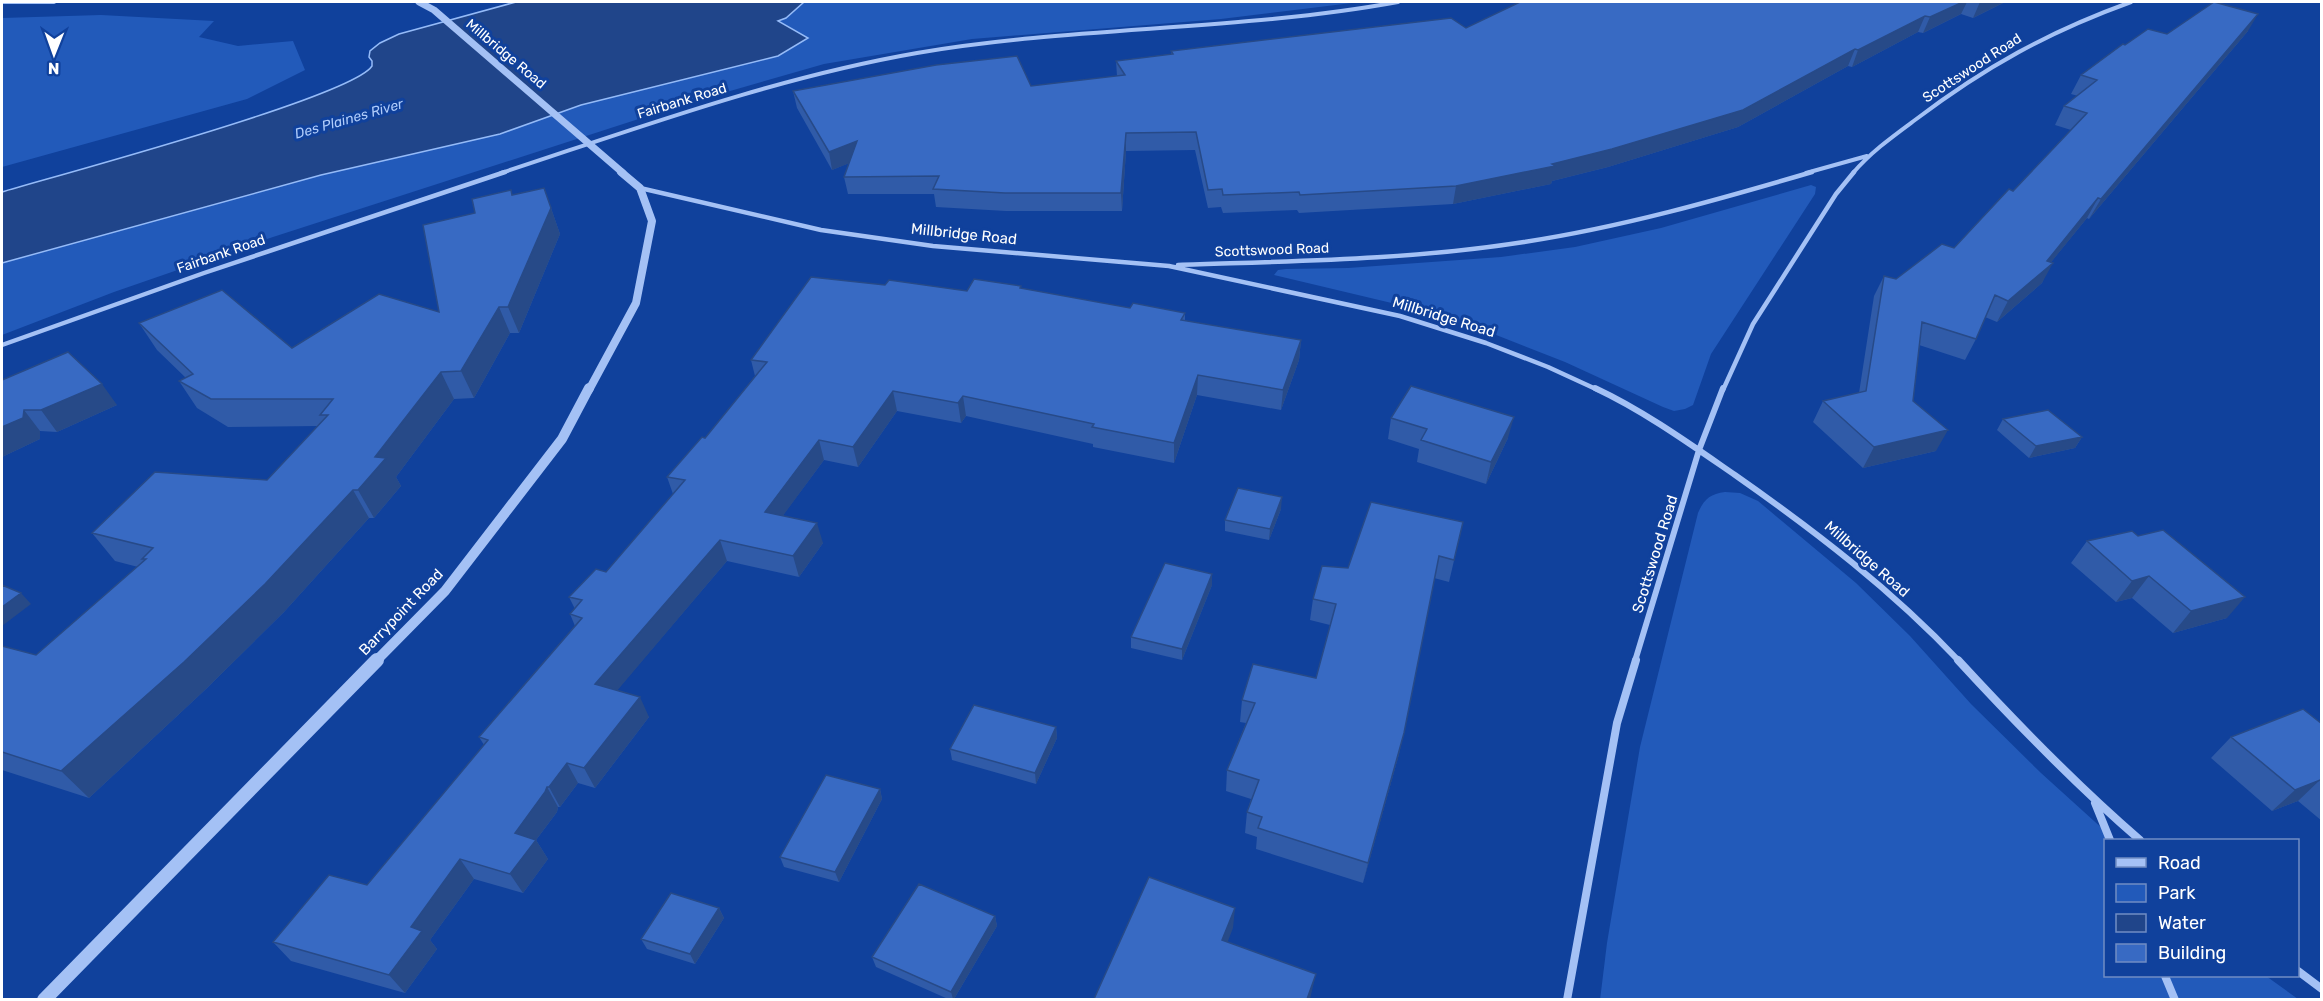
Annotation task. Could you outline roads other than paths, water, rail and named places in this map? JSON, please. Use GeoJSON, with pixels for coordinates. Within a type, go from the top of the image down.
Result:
{"type":"FeatureCollection","features":[{"type":"Feature","properties":{"kind":"street"},"geometry":{"type":"LineString","coordinates":[[2,2],[54,2]]}},
{"type":"Feature","properties":{"kind":"street","name":"Millbridge Road"},"geometry":{"type":"LineString","coordinates":[[418,2],[434,10],[574,129]]}},
{"type":"Feature","properties":{"kind":"street","name":"Fairbank Road"},"geometry":{"type":"LineString","coordinates":[[2,345],[145,292],[591,143],[813,75],[908,54],[1039,38],[1235,24],[1398,2]]}},
{"type":"Feature","properties":{"kind":"street","name":"Scottswood Road"},"geometry":{"type":"LineString","coordinates":[[1567,999],[1617,723],[1699,450],[1730,371],[1753,324],[1830,203],[1868,156],[1950,93],[2013,52],[2084,19],[2131,2]]}},
{"type":"Feature","properties":{"kind":"street","name":"Barrypoint Road"},"geometry":{"type":"LineString","coordinates":[[44,999],[445,591],[562,439],[636,303],[652,221],[640,188],[574,129]]}},
{"type":"Feature","properties":{"kind":"street","name":"Scottswood Road"},"geometry":{"type":"LineString","coordinates":[[1168,266],[1363,258],[1523,242],[1584,231],[1692,205],[1868,156]]}},
{"type":"Feature","properties":{"kind":"street","name":"Millbridge Road"},"geometry":{"type":"LineString","coordinates":[[640,188],[821,230],[933,246],[1168,266],[1400,316],[1486,343],[1548,367],[1611,396],[1699,450],[1808,526],[1873,579],[1953,655],[2023,730],[2093,799],[2139,839]]}},
{"type":"Feature","properties":{"kind":"street","name":"Millbridge Road"},"geometry":{"type":"LineString","coordinates":[[2093,799],[2110,839]]}},
{"type":"Feature","properties":{"kind":"street"},"geometry":{"type":"LineString","coordinates":[[2299,972],[2322,989]]}},
{"type":"Feature","properties":{"kind":"street"},"geometry":{"type":"LineString","coordinates":[[2166,977],[2175,999]]}},
{"type":"Feature","properties":{"kind":"water","name":"Des Plaines River"},"geometry":{"type":"Polygon","coordinates":[[[516,2],[804,2],[786,18],[778,21],[808,38],[778,56],[581,105],[500,134],[321,175],[2,263],[2,192],[199,135],[313,97],[353,80],[372,66],[370,51],[380,43],[399,34],[516,2]]]}}]}
